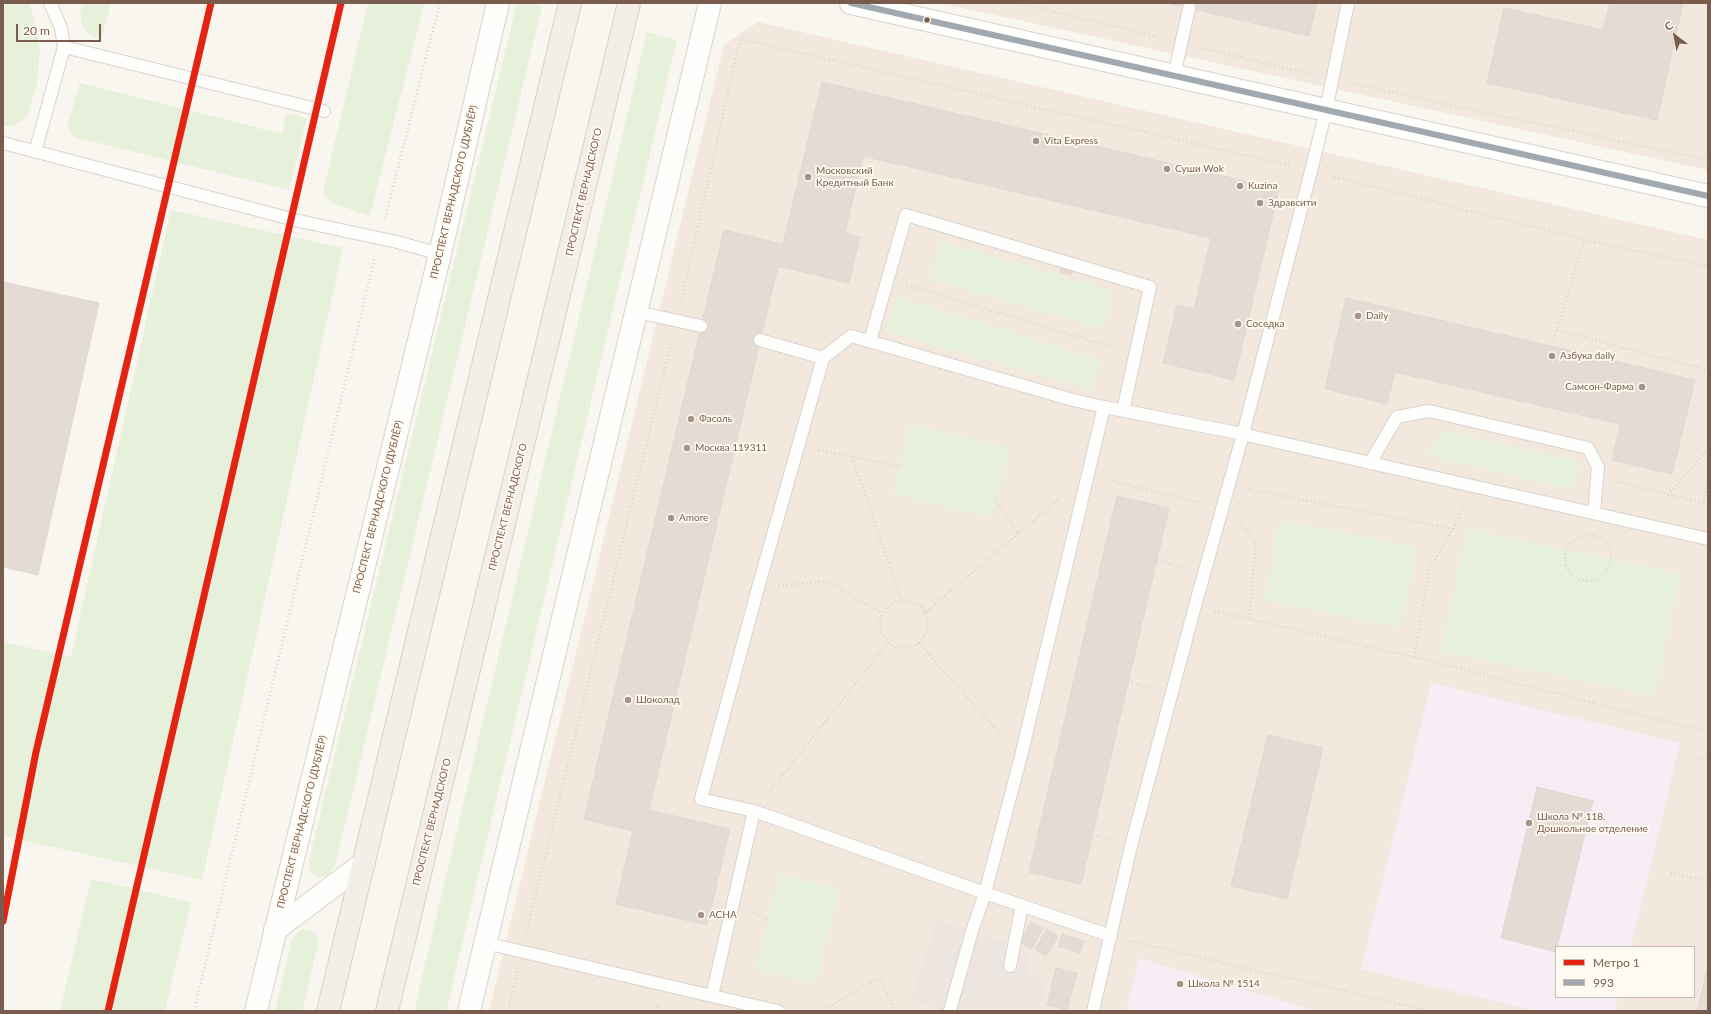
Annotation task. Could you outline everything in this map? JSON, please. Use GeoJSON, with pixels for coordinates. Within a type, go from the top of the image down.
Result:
{"type":"FeatureCollection","features":[{"type":"Feature","properties":{"kind":"main road"},"geometry":{"type":"LineString","coordinates":[[328,1011],[570,3]]}},
{"type":"Feature","properties":{"kind":"main road","name":"ПРОСПЕКТ ВЕРНАДСКОГО"},"geometry":{"type":"LineString","coordinates":[[387,1011],[629,3]]}},
{"type":"Feature","properties":{"kind":"street","name":"ПРОСПЕКТ ВЕРНАДСКОГО (ДУБЛЁР)"},"geometry":{"type":"LineString","coordinates":[[256,1011],[440,254],[498,3]]}},
{"type":"Feature","properties":{"kind":"street"},"geometry":{"type":"LineString","coordinates":[[469,1011],[710,3]]}},
{"type":"Feature","properties":{"kind":"street"},"geometry":{"type":"LineString","coordinates":[[851,3],[1708,196]]}},
{"type":"Feature","properties":{"kind":"street"},"geometry":{"type":"LineString","coordinates":[[276,930],[364,863]]}},
{"type":"Feature","properties":{"kind":"lane"},"geometry":{"type":"LineString","coordinates":[[35,152],[64,47],[61,28],[50,3]]}},
{"type":"Feature","properties":{"kind":"lane"},"geometry":{"type":"LineString","coordinates":[[1093,1011],[1131,846],[1243,434],[1326,110],[1348,3]]}},
{"type":"Feature","properties":{"kind":"lane"},"geometry":{"type":"LineString","coordinates":[[1174,76],[1189,8]]}},
{"type":"Feature","properties":{"kind":"lane"},"geometry":{"type":"LineString","coordinates":[[64,47],[324,111]]}},
{"type":"Feature","properties":{"kind":"lane"},"geometry":{"type":"LineString","coordinates":[[3,143],[299,221],[440,254]]}},
{"type":"Feature","properties":{"kind":"lane"},"geometry":{"type":"LineString","coordinates":[[870,341],[906,214],[1150,287],[1123,411]]}},
{"type":"Feature","properties":{"kind":"lane"},"geometry":{"type":"LineString","coordinates":[[637,312],[701,326]]}},
{"type":"Feature","properties":{"kind":"lane"},"geometry":{"type":"LineString","coordinates":[[1111,936],[754,812],[701,799],[758,588],[823,358],[851,336],[1066,398],[1123,411],[1243,434],[1708,539]]}},
{"type":"Feature","properties":{"kind":"lane"},"geometry":{"type":"LineString","coordinates":[[760,340],[823,358]]}},
{"type":"Feature","properties":{"kind":"lane"},"geometry":{"type":"LineString","coordinates":[[950,1010],[972,931],[985,893],[1021,756],[1104,407]]}},
{"type":"Feature","properties":{"kind":"lane"},"geometry":{"type":"LineString","coordinates":[[1370,463],[1397,416],[1429,411],[1588,448],[1598,467],[1594,513]]}},
{"type":"Feature","properties":{"kind":"lane"},"geometry":{"type":"LineString","coordinates":[[712,996],[754,812]]}},
{"type":"Feature","properties":{"kind":"lane"},"geometry":{"type":"LineString","coordinates":[[1010,966],[1022,905]]}},
{"type":"Feature","properties":{"kind":"lane"},"geometry":{"type":"LineString","coordinates":[[485,943],[778,1011]]}},
{"type":"Feature","properties":{"kind":"path"},"geometry":{"type":"LineString","coordinates":[[194,1011],[380,239],[440,3]]}},
{"type":"Feature","properties":{"kind":"path"},"geometry":{"type":"LineString","coordinates":[[1020,3],[1332,79],[1708,160]]}},
{"type":"Feature","properties":{"kind":"path"},"geometry":{"type":"LineString","coordinates":[[1552,347],[1584,240]]}},
{"type":"Feature","properties":{"kind":"path"},"geometry":{"type":"LineString","coordinates":[[888,280],[1135,354]]}},
{"type":"Feature","properties":{"kind":"path"},"geometry":{"type":"LineString","coordinates":[[1557,330],[1708,370]]}},
{"type":"Feature","properties":{"kind":"path"},"geometry":{"type":"LineString","coordinates":[[799,446],[900,466]]}},
{"type":"Feature","properties":{"kind":"path"},"geometry":{"type":"LineString","coordinates":[[1668,495],[1708,449]]}},
{"type":"Feature","properties":{"kind":"path"},"geometry":{"type":"LineString","coordinates":[[852,456],[901,599]]}},
{"type":"Feature","properties":{"kind":"path"},"geometry":{"type":"LineString","coordinates":[[926,612],[1087,475],[1223,508],[1235,514],[1256,544],[1249,618]]}},
{"type":"Feature","properties":{"kind":"path"},"geometry":{"type":"LineString","coordinates":[[1597,477],[1708,505]]}},
{"type":"Feature","properties":{"kind":"path"},"geometry":{"type":"LineString","coordinates":[[1703,503],[1708,480]]}},
{"type":"Feature","properties":{"kind":"path"},"geometry":{"type":"LineString","coordinates":[[1414,657],[1429,569],[1453,529],[1471,486]]}},
{"type":"Feature","properties":{"kind":"path"},"geometry":{"type":"LineString","coordinates":[[1242,488],[1453,529]]}},
{"type":"Feature","properties":{"kind":"path"},"geometry":{"type":"LineString","coordinates":[[996,502],[1019,533]]}},
{"type":"Feature","properties":{"kind":"path"},"geometry":{"type":"LineString","coordinates":[[1582,535],[1591,535],[1601,539],[1607,544],[1611,560],[1605,573],[1599,578],[1591,581],[1583,581],[1570,573],[1564,558],[1569,544],[1582,535]]}},
{"type":"Feature","properties":{"kind":"path"},"geometry":{"type":"LineString","coordinates":[[758,588],[826,581],[882,613]]}},
{"type":"Feature","properties":{"kind":"path"},"geometry":{"type":"LineString","coordinates":[[901,599],[916,602],[926,612],[929,625],[927,632],[919,644],[902,648],[888,642],[883,636],[880,629],[882,613],[886,606],[893,602],[901,599]]}},
{"type":"Feature","properties":{"kind":"path"},"geometry":{"type":"LineString","coordinates":[[1195,606],[1414,657],[1704,732]]}},
{"type":"Feature","properties":{"kind":"path"},"geometry":{"type":"LineString","coordinates":[[754,812],[888,642]]}},
{"type":"Feature","properties":{"kind":"path"},"geometry":{"type":"LineString","coordinates":[[919,644],[1021,756]]}},
{"type":"Feature","properties":{"kind":"path"},"geometry":{"type":"LineString","coordinates":[[1698,758],[1708,760]]}},
{"type":"Feature","properties":{"kind":"path"},"geometry":{"type":"LineString","coordinates":[[1671,873],[1708,880]]}},
{"type":"Feature","properties":{"kind":"path"},"geometry":{"type":"LineString","coordinates":[[1111,936],[1431,1011]]}},
{"type":"Feature","properties":{"kind":"path"},"geometry":{"type":"LineString","coordinates":[[822,1011],[880,976],[893,1008],[892,1011]]}},
{"type":"Feature","properties":{"kind":"path"},"geometry":{"type":"LineString","coordinates":[[1695,990],[1702,991]]}},
{"type":"Feature","properties":{"kind":"shaded area"},"geometry":{"type":"Polygon","coordinates":[[[940,3],[1708,3],[1708,170],[940,3]]]}},
{"type":"Feature","properties":{"kind":"shaded area"},"geometry":{"type":"Polygon","coordinates":[[[758,22],[1708,240],[1708,1011],[489,1011],[724,45],[758,22]]]}},
{"type":"Feature","properties":{"kind":"shaded area","name":"Школа № 118. Дошкольное отделение"},"geometry":{"type":"Polygon","coordinates":[[[1431,683],[1680,743],[1631,946],[1555,946],[1555,998],[1618,998],[1615,1011],[1534,1011],[1361,969],[1431,683]]]}},
{"type":"Feature","properties":{"kind":"shaded area"},"geometry":{"type":"Polygon","coordinates":[[[938,919],[982,936],[1013,945],[1026,952],[1028,975],[1047,978],[1040,1011],[938,1011],[937,1008],[911,998],[938,919]]]}},
{"type":"Feature","properties":{"kind":"shaded area","name":"Школа № 1514"},"geometry":{"type":"Polygon","coordinates":[[[1139,958],[1316,1011],[1126,1011],[1139,958]]]}},
{"type":"Feature","properties":{"kind":"green space"},"geometry":{"type":"Polygon","coordinates":[[[6,3],[30,3],[40,50],[37,84],[27,117],[12,127],[3,125],[3,14],[6,3]]]}},
{"type":"Feature","properties":{"kind":"green space"},"geometry":{"type":"Polygon","coordinates":[[[85,3],[111,3],[101,40],[90,36],[82,25],[80,11],[85,3]]]}},
{"type":"Feature","properties":{"kind":"green space"},"geometry":{"type":"Polygon","coordinates":[[[368,3],[424,3],[370,216],[332,203],[323,192],[368,3]]]}},
{"type":"Feature","properties":{"kind":"green space"},"geometry":{"type":"Polygon","coordinates":[[[517,3],[532,3],[542,6],[335,866],[328,875],[319,878],[311,873],[309,861],[517,3]]]}},
{"type":"Feature","properties":{"kind":"green space"},"geometry":{"type":"Polygon","coordinates":[[[647,32],[677,40],[446,1011],[414,1011],[647,32]]]}},
{"type":"Feature","properties":{"kind":"green space"},"geometry":{"type":"Polygon","coordinates":[[[80,83],[282,134],[287,113],[307,118],[289,190],[74,137],[67,127],[80,83]]]}},
{"type":"Feature","properties":{"kind":"green space"},"geometry":{"type":"Polygon","coordinates":[[[171,210],[343,248],[202,880],[3,836],[3,642],[71,657],[171,210]]]}},
{"type":"Feature","properties":{"kind":"green space"},"geometry":{"type":"Polygon","coordinates":[[[941,241],[1114,291],[1103,329],[930,279],[941,241]]]}},
{"type":"Feature","properties":{"kind":"green space"},"geometry":{"type":"Polygon","coordinates":[[[896,296],[1101,360],[1092,390],[886,332],[896,296]]]}},
{"type":"Feature","properties":{"kind":"green space"},"geometry":{"type":"Polygon","coordinates":[[[910,424],[1010,448],[992,518],[893,494],[910,424]]]}},
{"type":"Feature","properties":{"kind":"green space"},"geometry":{"type":"Polygon","coordinates":[[[1444,431],[1581,462],[1573,490],[1425,455],[1444,431]]]}},
{"type":"Feature","properties":{"kind":"green space"},"geometry":{"type":"Polygon","coordinates":[[[1280,520],[1417,547],[1400,628],[1265,600],[1280,520]]]}},
{"type":"Feature","properties":{"kind":"green space"},"geometry":{"type":"Polygon","coordinates":[[[1467,529],[1680,574],[1655,696],[1441,651],[1467,529]]]}},
{"type":"Feature","properties":{"kind":"green space"},"geometry":{"type":"Polygon","coordinates":[[[779,874],[839,889],[815,984],[755,969],[779,874]]]}},
{"type":"Feature","properties":{"kind":"green space"},"geometry":{"type":"Polygon","coordinates":[[[91,879],[191,902],[165,1011],[60,1011],[91,879]]]}},
{"type":"Feature","properties":{"kind":"green space"},"geometry":{"type":"Polygon","coordinates":[[[302,929],[315,933],[319,940],[302,1011],[275,1011],[292,941],[296,934],[302,929]]]}},
{"type":"Feature","properties":{"kind":"building"},"geometry":{"type":"Polygon","coordinates":[[[1167,3],[1317,3],[1309,36],[1167,3]]]}},
{"type":"Feature","properties":{"kind":"building"},"geometry":{"type":"Polygon","coordinates":[[[1610,3],[1683,3],[1657,120],[1487,83],[1504,8],[1603,30],[1610,3]]]}},
{"type":"Feature","properties":{"kind":"building"},"geometry":{"type":"Polygon","coordinates":[[[822,82],[1279,189],[1234,380],[1163,363],[1177,305],[1194,309],[1211,238],[863,156],[845,233],[860,237],[849,283],[778,266],[649,810],[730,829],[707,925],[616,904],[633,831],[584,819],[724,230],[783,244],[822,82]]]}},
{"type":"Feature","properties":{"kind":"building"},"geometry":{"type":"Polygon","coordinates":[[[1061,265],[1073,269],[1071,275],[1060,272],[1061,265]]]}},
{"type":"Feature","properties":{"kind":"building"},"geometry":{"type":"Polygon","coordinates":[[[3,282],[99,303],[38,575],[3,567],[3,282]]]}},
{"type":"Feature","properties":{"kind":"building"},"geometry":{"type":"Polygon","coordinates":[[[1346,298],[1695,380],[1672,474],[1612,460],[1620,424],[1395,372],[1387,404],[1325,389],[1346,298]]]}},
{"type":"Feature","properties":{"kind":"building"},"geometry":{"type":"Polygon","coordinates":[[[1117,496],[1169,508],[1081,884],[1029,872],[1117,496]]]}},
{"type":"Feature","properties":{"kind":"building"},"geometry":{"type":"Polygon","coordinates":[[[1268,735],[1323,748],[1287,899],[1231,886],[1268,735]]]}},
{"type":"Feature","properties":{"kind":"building"},"geometry":{"type":"Polygon","coordinates":[[[1537,787],[1593,801],[1557,946],[1555,946],[1555,952],[1501,938],[1537,787]]]}},
{"type":"Feature","properties":{"kind":"building"},"geometry":{"type":"Polygon","coordinates":[[[1031,922],[1043,929],[1031,949],[1020,942],[1031,922]]]}},
{"type":"Feature","properties":{"kind":"building"},"geometry":{"type":"Polygon","coordinates":[[[1047,929],[1058,936],[1046,956],[1035,949],[1047,929]]]}},
{"type":"Feature","properties":{"kind":"building"},"geometry":{"type":"Polygon","coordinates":[[[1062,934],[1084,941],[1080,953],[1058,946],[1062,934]]]}},
{"type":"Feature","properties":{"kind":"building"},"geometry":{"type":"Polygon","coordinates":[[[1708,966],[1708,1011],[1697,1011],[1702,991],[1708,966]]]}},
{"type":"Feature","properties":{"kind":"building"},"geometry":{"type":"Polygon","coordinates":[[[1056,968],[1077,973],[1067,1010],[1047,1005],[1056,968]]]}},
{"type":"Feature","properties":{"kind":"metro line","name":"1"},"geometry":{"type":"LineString","coordinates":[[3,921],[36,752],[211,3]]}},
{"type":"Feature","properties":{"kind":"metro line","name":"1"},"geometry":{"type":"LineString","coordinates":[[108,1011],[341,3]]}},
{"type":"Feature","properties":{"kind":"transit line","name":"993"},"geometry":{"type":"LineString","coordinates":[[851,3],[1708,196]]}},
{"type":"Feature","properties":{"kind":"place","name":"Vita Express"},"geometry":{"type":"Point","coordinates":[1036,141]}},
{"type":"Feature","properties":{"kind":"place","name":"Суши Wok"},"geometry":{"type":"Point","coordinates":[1167,169]}},
{"type":"Feature","properties":{"kind":"place","name":"Московский Кредитный Банк"},"geometry":{"type":"Point","coordinates":[808,177]}},
{"type":"Feature","properties":{"kind":"place","name":"Kuzina"},"geometry":{"type":"Point","coordinates":[1240,186]}},
{"type":"Feature","properties":{"kind":"place","name":"Здравсити"},"geometry":{"type":"Point","coordinates":[1260,203]}},
{"type":"Feature","properties":{"kind":"place","name":"Daily"},"geometry":{"type":"Point","coordinates":[1358,316]}},
{"type":"Feature","properties":{"kind":"place","name":"Соседка"},"geometry":{"type":"Point","coordinates":[1238,324]}},
{"type":"Feature","properties":{"kind":"place","name":"Азбука daily"},"geometry":{"type":"Point","coordinates":[1552,356]}},
{"type":"Feature","properties":{"kind":"place","name":"Самсон-Фарма"},"geometry":{"type":"Point","coordinates":[1642,387]}},
{"type":"Feature","properties":{"kind":"place","name":"Фасоль"},"geometry":{"type":"Point","coordinates":[691,419]}},
{"type":"Feature","properties":{"kind":"place","name":"Москва 119311"},"geometry":{"type":"Point","coordinates":[687,448]}},
{"type":"Feature","properties":{"kind":"place","name":"Amore"},"geometry":{"type":"Point","coordinates":[671,518]}},
{"type":"Feature","properties":{"kind":"place","name":"Шоколад"},"geometry":{"type":"Point","coordinates":[628,700]}},
{"type":"Feature","properties":{"kind":"place","name":"Школа № 118. Дошкольное отделение"},"geometry":{"type":"Point","coordinates":[1529,823]}},
{"type":"Feature","properties":{"kind":"place","name":"ACHA"},"geometry":{"type":"Point","coordinates":[701,915]}},
{"type":"Feature","properties":{"kind":"place","name":"Школа № 1514"},"geometry":{"type":"Point","coordinates":[1180,984]}}]}
